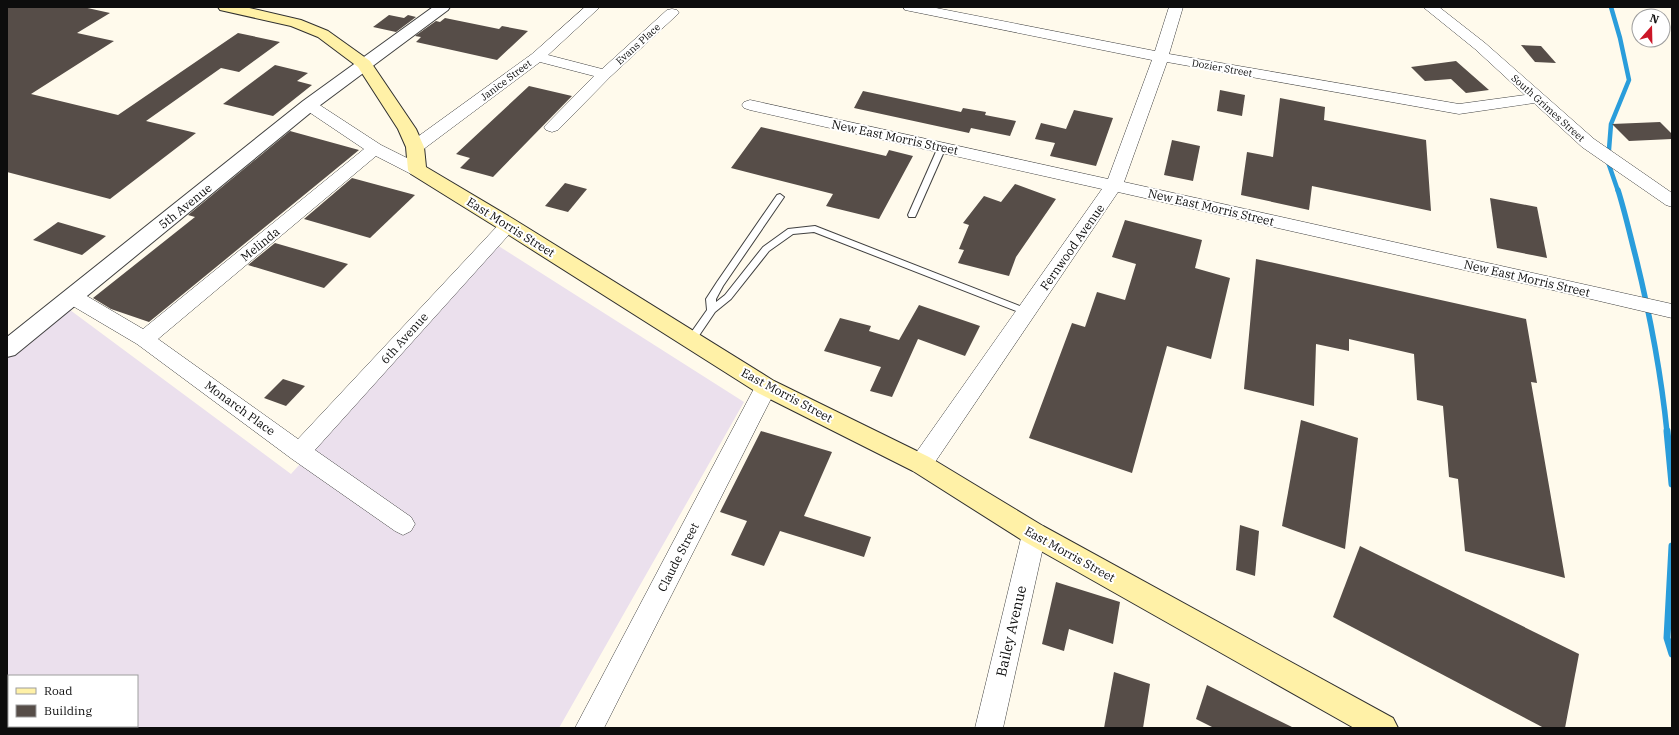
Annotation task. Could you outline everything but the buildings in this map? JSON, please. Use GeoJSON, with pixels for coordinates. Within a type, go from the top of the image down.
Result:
{"type":"FeatureCollection","features":[{"type":"Feature","properties":{"kind":"main road"},"geometry":{"type":"LineString","coordinates":[[225,7],[303,26],[323,34],[364,64],[407,129],[415,147],[417,170]]}},
{"type":"Feature","properties":{"kind":"main road","name":"East Morris Street"},"geometry":{"type":"LineString","coordinates":[[417,170],[508,225],[766,387],[921,464],[1034,534],[1383,728]]}},
{"type":"Feature","properties":{"kind":"street","name":"5th Avenue"},"geometry":{"type":"LineString","coordinates":[[7,349],[309,105],[443,7]]}},
{"type":"Feature","properties":{"kind":"street","name":"Janice Street"},"geometry":{"type":"LineString","coordinates":[[415,147],[537,58],[593,7]]}},
{"type":"Feature","properties":{"kind":"street","name":"Dozier Street"},"geometry":{"type":"LineString","coordinates":[[910,7],[1161,57],[1459,109],[1536,98]]}},
{"type":"Feature","properties":{"kind":"street","name":"Fernwood Avenue"},"geometry":{"type":"LineString","coordinates":[[921,464],[1114,185],[1161,57],[1176,7]]}},
{"type":"Feature","properties":{"kind":"street","name":"South Grimes Street"},"geometry":{"type":"LineString","coordinates":[[1430,7],[1480,46],[1536,98],[1588,143],[1672,201]]}},
{"type":"Feature","properties":{"kind":"street","name":"Evans Place"},"geometry":{"type":"LineString","coordinates":[[552,127],[605,74],[672,13]]}},
{"type":"Feature","properties":{"kind":"street","name":"Evans Place"},"geometry":{"type":"LineString","coordinates":[[537,58],[605,74]]}},
{"type":"Feature","properties":{"kind":"street"},"geometry":{"type":"LineString","coordinates":[[309,105],[375,149],[417,170]]}},
{"type":"Feature","properties":{"kind":"street","name":"New East Morris Street"},"geometry":{"type":"LineString","coordinates":[[750,105],[1114,185],[1672,311]]}},
{"type":"Feature","properties":{"kind":"street","name":"Melinda"},"geometry":{"type":"LineString","coordinates":[[144,339],[375,149]]}},
{"type":"Feature","properties":{"kind":"street","name":"6th Avenue"},"geometry":{"type":"LineString","coordinates":[[300,452],[508,225]]}},
{"type":"Feature","properties":{"kind":"street","name":"Monarch Place"},"geometry":{"type":"LineString","coordinates":[[73,297],[144,339],[300,452],[403,524]]}},
{"type":"Feature","properties":{"kind":"street","name":"Claude Street"},"geometry":{"type":"LineString","coordinates":[[589,728],[766,387]]}},
{"type":"Feature","properties":{"kind":"street","name":"Bailey Avenue"},"geometry":{"type":"LineString","coordinates":[[989,728],[1034,534]]}},
{"type":"Feature","properties":{"kind":"lane"},"geometry":{"type":"LineString","coordinates":[[912,215],[942,147]]}},
{"type":"Feature","properties":{"kind":"lane"},"geometry":{"type":"LineString","coordinates":[[712,310],[711,299],[720,284],[780,197]]}},
{"type":"Feature","properties":{"kind":"lane"},"geometry":{"type":"LineString","coordinates":[[691,340],[712,310],[728,297],[766,249],[791,231],[815,229],[1027,312]]}},
{"type":"Feature","properties":{"kind":"shaded area"},"geometry":{"type":"Polygon","coordinates":[[[497,245],[744,402],[559,728],[7,728],[7,355],[66,307],[291,474],[497,245]]]}},
{"type":"Feature","properties":{"kind":"waterway"},"geometry":{"type":"LineString","coordinates":[[1611,7],[1620,38],[1629,80],[1611,124],[1608,162],[1618,191]]}},
{"type":"Feature","properties":{"kind":"waterway"},"geometry":{"type":"LineString","coordinates":[[1618,190],[1646,301],[1662,388],[1667,432]]}},
{"type":"Feature","properties":{"kind":"waterway"},"geometry":{"type":"LineString","coordinates":[[1667,431],[1672,484]]}},
{"type":"Feature","properties":{"kind":"waterway"},"geometry":{"type":"LineString","coordinates":[[1672,546],[1667,638],[1672,654]]}}]}
